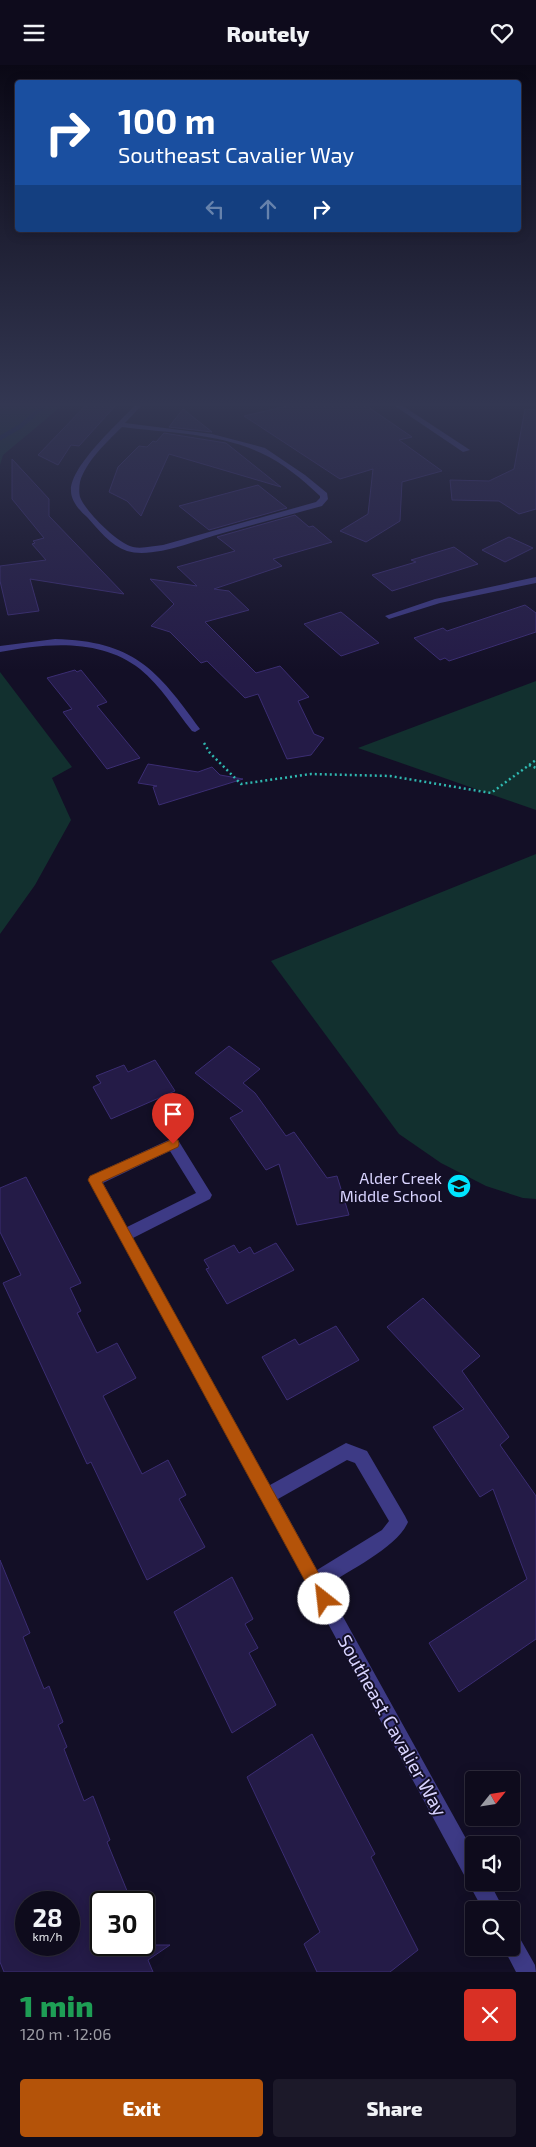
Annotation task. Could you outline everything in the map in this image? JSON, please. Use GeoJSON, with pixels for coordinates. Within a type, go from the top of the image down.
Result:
{"type":"FeatureCollection","features":[{"type":"Feature","properties":{"kind":"street"},"geometry":{"type":"LineString","coordinates":[[75,493],[82,506],[117,544],[129,550],[146,550],[164,547],[319,504],[324,499],[324,495],[321,493]]}},
{"type":"Feature","properties":{"kind":"street"},"geometry":{"type":"LineString","coordinates":[[388,616],[438,601],[536,580]]}},
{"type":"Feature","properties":{"kind":"street"},"geometry":{"type":"LineString","coordinates":[[0,649],[29,643],[67,642],[116,653],[134,661],[147,671],[195,729]]}},
{"type":"Feature","properties":{"kind":"street","name":"Southeast Cavalier Way"},"geometry":{"type":"LineString","coordinates":[[124,1235],[206,1195],[173,1144],[95,1180],[124,1235],[465,1857]]}},
{"type":"Feature","properties":{"kind":"street"},"geometry":{"type":"LineString","coordinates":[[267,1496],[346,1451],[361,1457],[399,1522],[388,1537],[315,1582]]}},
{"type":"Feature","properties":{"kind":"street"},"geometry":{"type":"LineString","coordinates":[[519,1956],[528,1972]]}},
{"type":"Feature","properties":{"kind":"path"},"geometry":{"type":"LineString","coordinates":[[195,729],[210,753],[241,784],[310,774],[390,776],[491,793],[536,760]]}},
{"type":"Feature","properties":{"kind":"path"},"geometry":{"type":"LineString","coordinates":[[529,765],[536,768]]}},
{"type":"Feature","properties":{"kind":"green space"},"geometry":{"type":"Polygon","coordinates":[[[0,672],[72,767],[52,778],[71,820],[35,885],[0,934],[0,672]]]}},
{"type":"Feature","properties":{"kind":"green space"},"geometry":{"type":"Polygon","coordinates":[[[536,681],[536,810],[358,748],[536,681]]]}},
{"type":"Feature","properties":{"kind":"green space"},"geometry":{"type":"Polygon","coordinates":[[[536,854],[536,1199],[523,1198],[486,1186],[441,1163],[399,1134],[271,961],[536,854]]]}},
{"type":"Feature","properties":{"kind":"building"},"geometry":{"type":"Polygon","coordinates":[[[12,493],[43,493],[49,499],[49,516],[124,594],[30,579],[39,611],[8,615],[0,581],[0,566],[46,560],[32,544],[35,543],[33,541],[44,538],[12,499],[12,493]]]}},
{"type":"Feature","properties":{"kind":"building"},"geometry":{"type":"Polygon","coordinates":[[[111,493],[151,493],[141,516],[127,501],[111,493]]]}},
{"type":"Feature","properties":{"kind":"building"},"geometry":{"type":"Polygon","coordinates":[[[228,493],[268,493],[287,508],[209,530],[179,506],[228,493]]]}},
{"type":"Feature","properties":{"kind":"building"},"geometry":{"type":"Polygon","coordinates":[[[370,493],[401,493],[400,521],[366,542],[340,531],[368,514],[370,493]]]}},
{"type":"Feature","properties":{"kind":"building"},"geometry":{"type":"Polygon","coordinates":[[[451,493],[536,493],[536,509],[519,514],[499,501],[452,500],[451,493]]]}},
{"type":"Feature","properties":{"kind":"building"},"geometry":{"type":"Polygon","coordinates":[[[295,515],[309,527],[313,526],[332,542],[273,559],[282,566],[214,589],[229,591],[249,610],[205,622],[256,673],[280,666],[309,697],[298,701],[314,734],[324,738],[311,755],[287,759],[258,694],[245,698],[207,661],[201,663],[170,632],[151,626],[174,604],[150,579],[197,586],[177,567],[235,551],[217,537],[295,515]]]}},
{"type":"Feature","properties":{"kind":"building"},"geometry":{"type":"Polygon","coordinates":[[[509,537],[533,548],[505,562],[482,550],[509,537]]]}},
{"type":"Feature","properties":{"kind":"building"},"geometry":{"type":"Polygon","coordinates":[[[454,547],[478,564],[392,591],[372,575],[416,562],[411,560],[454,547]]]}},
{"type":"Feature","properties":{"kind":"building"},"geometry":{"type":"Polygon","coordinates":[[[525,605],[536,613],[536,632],[449,661],[445,658],[440,660],[414,638],[443,628],[447,631],[525,605]]]}},
{"type":"Feature","properties":{"kind":"building"},"geometry":{"type":"Polygon","coordinates":[[[341,612],[379,643],[341,656],[304,624],[341,612]]]}},
{"type":"Feature","properties":{"kind":"building"},"geometry":{"type":"Polygon","coordinates":[[[75,670],[77,672],[81,670],[107,702],[97,706],[140,758],[107,769],[63,712],[72,709],[47,678],[75,670]]]}},
{"type":"Feature","properties":{"kind":"building"},"geometry":{"type":"Polygon","coordinates":[[[148,764],[198,772],[212,767],[220,775],[243,779],[159,805],[153,787],[157,786],[138,783],[148,764]]]}},
{"type":"Feature","properties":{"kind":"building"},"geometry":{"type":"Polygon","coordinates":[[[229,1046],[260,1069],[243,1083],[255,1093],[286,1136],[294,1132],[327,1178],[337,1176],[349,1215],[297,1225],[279,1164],[266,1170],[230,1118],[243,1111],[195,1073],[229,1046]]]}},
{"type":"Feature","properties":{"kind":"building"},"geometry":{"type":"Polygon","coordinates":[[[155,1060],[175,1091],[111,1119],[93,1087],[101,1083],[96,1076],[124,1065],[128,1072],[155,1060]]]}},
{"type":"Feature","properties":{"kind":"building"},"geometry":{"type":"Polygon","coordinates":[[[26,1177],[81,1283],[70,1288],[81,1311],[77,1313],[97,1353],[117,1343],[136,1378],[103,1396],[142,1474],[168,1460],[186,1495],[179,1499],[205,1547],[147,1580],[91,1462],[87,1464],[3,1283],[21,1275],[0,1232],[0,1188],[26,1177]]]}},
{"type":"Feature","properties":{"kind":"building"},"geometry":{"type":"Polygon","coordinates":[[[276,1243],[294,1270],[227,1304],[206,1269],[209,1268],[204,1260],[234,1245],[239,1253],[250,1247],[254,1254],[276,1243]]]}},
{"type":"Feature","properties":{"kind":"building"},"geometry":{"type":"Polygon","coordinates":[[[423,1298],[480,1356],[462,1371],[509,1437],[500,1445],[536,1496],[536,1639],[459,1692],[429,1643],[527,1579],[493,1489],[480,1497],[433,1427],[464,1409],[387,1327],[423,1298]]]}},
{"type":"Feature","properties":{"kind":"building"},"geometry":{"type":"Polygon","coordinates":[[[336,1326],[359,1360],[287,1400],[262,1357],[295,1339],[299,1345],[336,1326]]]}},
{"type":"Feature","properties":{"kind":"building"},"geometry":{"type":"Polygon","coordinates":[[[0,1560],[30,1633],[23,1637],[44,1689],[49,1686],[63,1722],[58,1725],[67,1747],[64,1749],[84,1801],[93,1796],[110,1840],[107,1842],[127,1891],[90,1891],[90,1956],[154,1956],[148,1960],[153,1972],[4,1972],[0,1962],[0,1560]]]}},
{"type":"Feature","properties":{"kind":"building"},"geometry":{"type":"Polygon","coordinates":[[[232,1577],[253,1619],[245,1624],[258,1648],[249,1653],[276,1705],[232,1733],[174,1612],[232,1577]]]}},
{"type":"Feature","properties":{"kind":"building"},"geometry":{"type":"Polygon","coordinates":[[[312,1734],[375,1854],[371,1857],[418,1950],[390,1972],[317,1972],[304,1944],[320,1932],[247,1777],[312,1734]]]}},
{"type":"Feature","properties":{"kind":"building"},"geometry":{"type":"Polygon","coordinates":[[[155,1945],[170,1945],[155,1955],[155,1945]]]}},
{"type":"Feature","properties":{"kind":"place","name":"Alder Creek Middle School"},"geometry":{"type":"Point","coordinates":[459,1186]}},
{"type":"Feature","properties":{"kind":"route"},"geometry":{"type":"LineString","coordinates":[[173,1144],[95,1180],[324,1599]]}}]}
